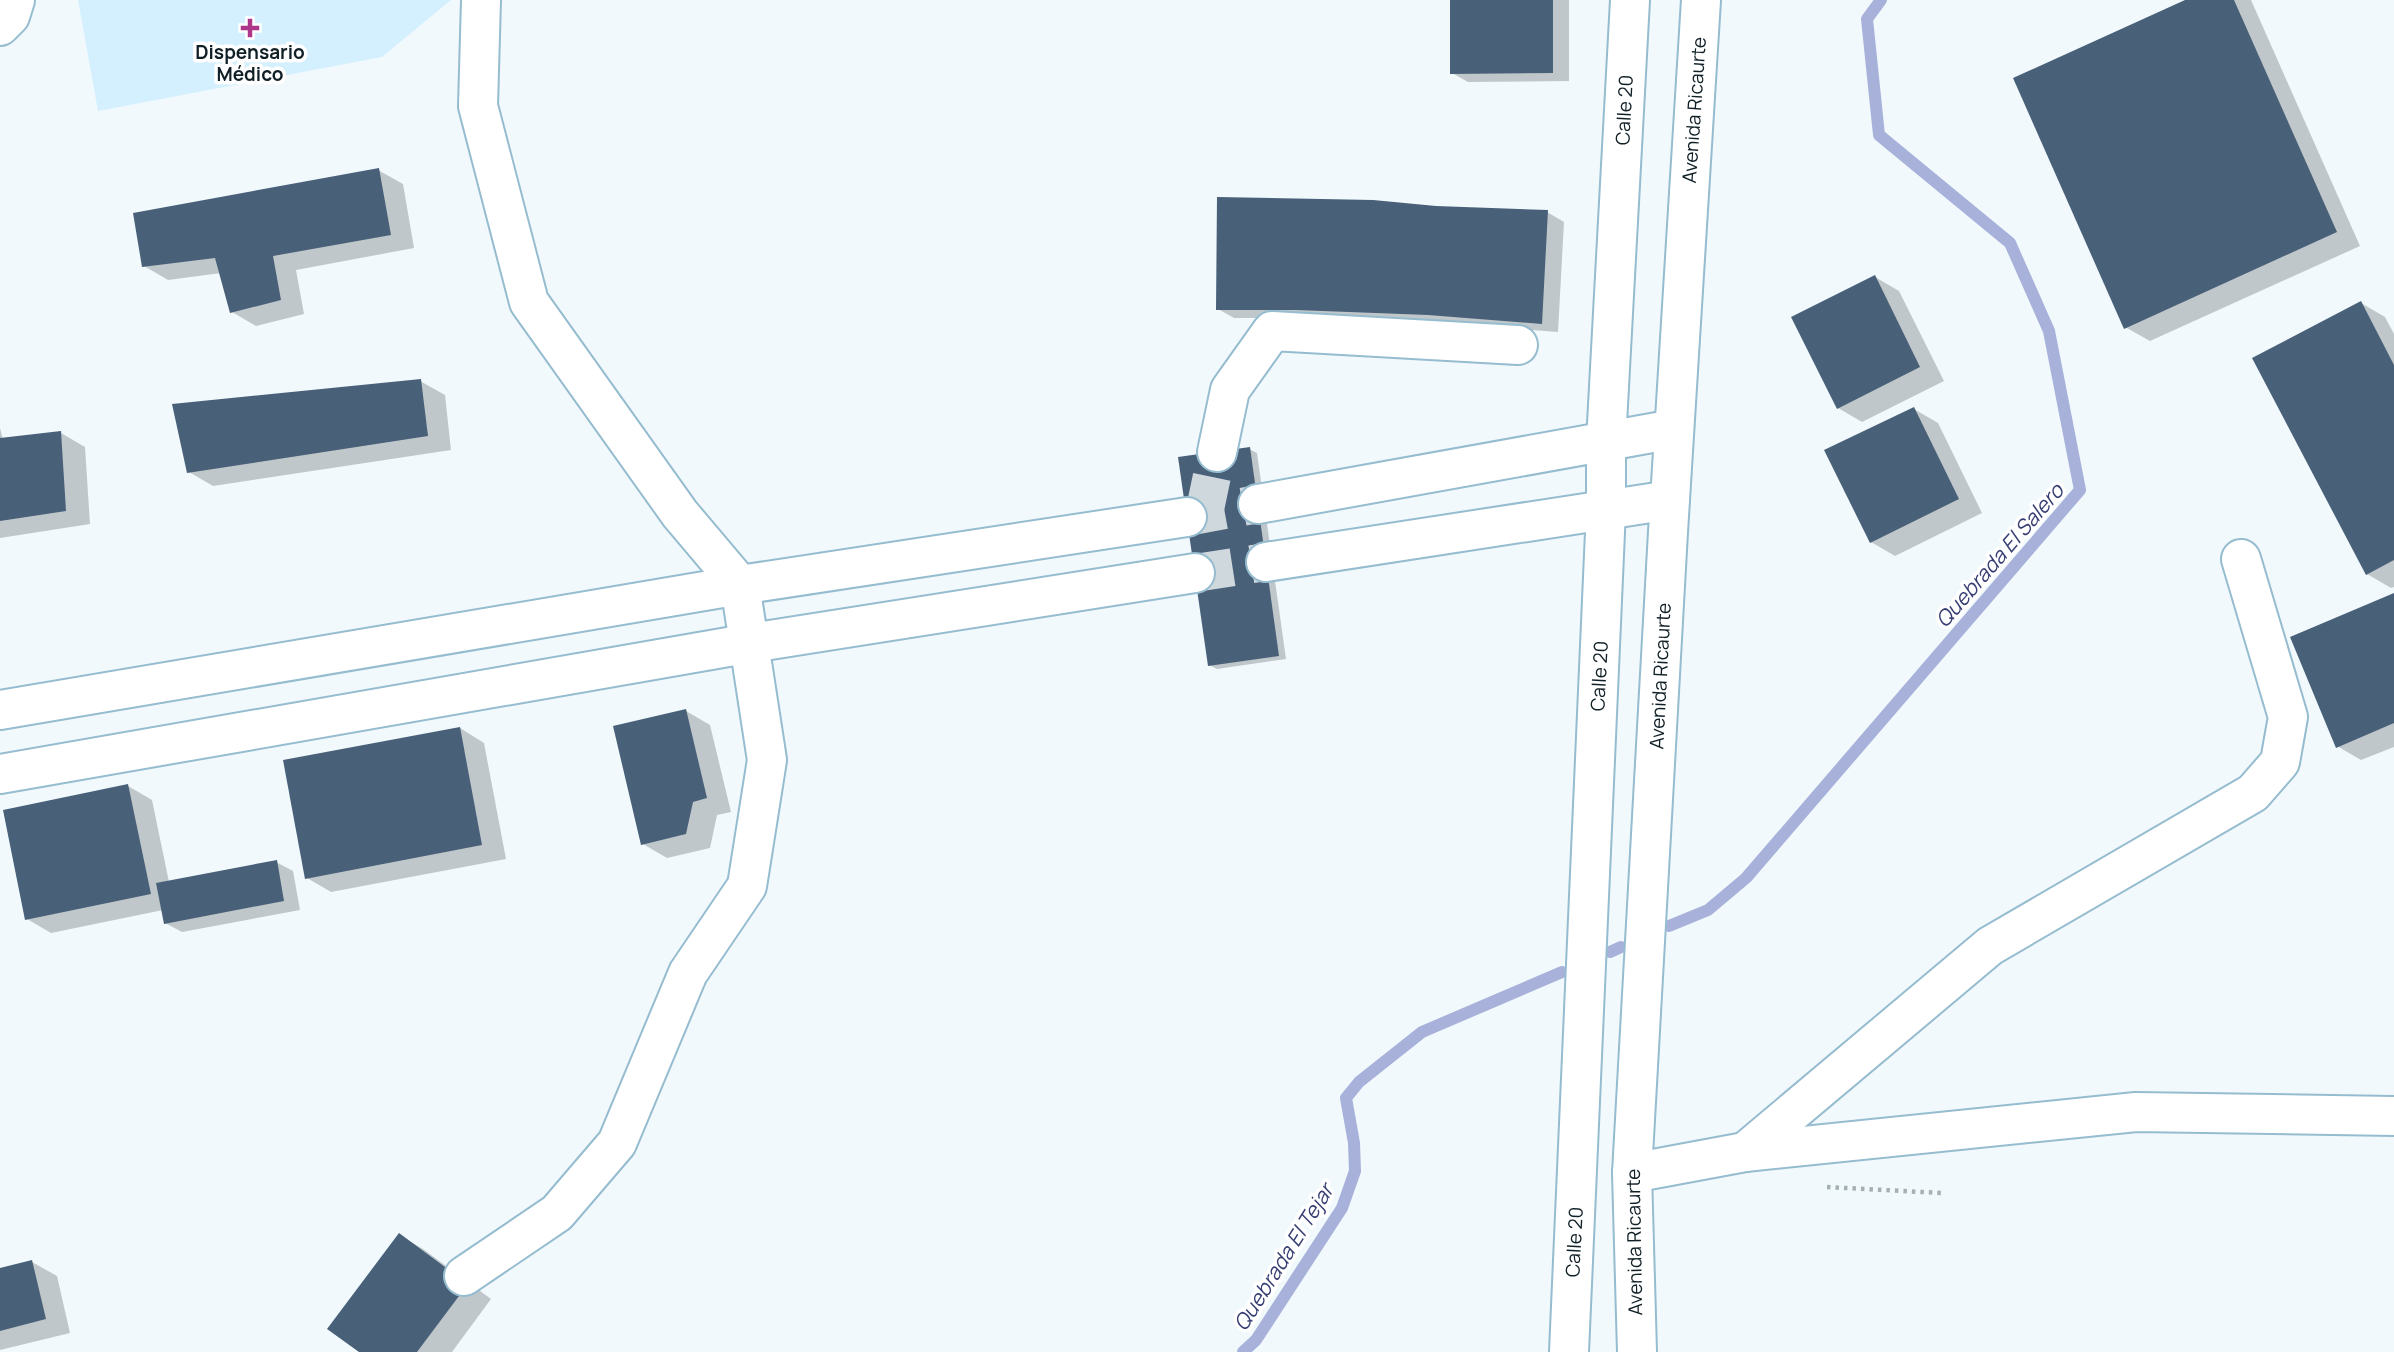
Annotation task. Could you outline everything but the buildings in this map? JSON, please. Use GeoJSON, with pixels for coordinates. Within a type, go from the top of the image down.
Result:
{"type":"FeatureCollection","features":[{"type":"Feature","properties":{"kind":"street"},"geometry":{"type":"LineString","coordinates":[[464,1276],[557,1213],[617,1143],[688,973],[747,886],[767,760],[740,584],[680,514],[529,302],[478,106],[481,0]]}},
{"type":"Feature","properties":{"kind":"street","name":"Calle 20"},"geometry":{"type":"LineString","coordinates":[[1569,1352],[1606,509],[1606,442],[1630,0]]}},
{"type":"Feature","properties":{"kind":"street","name":"Avenida Ricaurte"},"geometry":{"type":"LineString","coordinates":[[1637,1352],[1632,1173],[1674,429],[1702,0]]}},
{"type":"Feature","properties":{"kind":"street"},"geometry":{"type":"LineString","coordinates":[[1217,452],[1230,390],[1272,331],[1518,345]]}},
{"type":"Feature","properties":{"kind":"street"},"geometry":{"type":"LineString","coordinates":[[1670,500],[1271,561],[1263,503],[1674,429]]}},
{"type":"Feature","properties":{"kind":"street"},"geometry":{"type":"LineString","coordinates":[[1409,477],[1416,538]]}},
{"type":"Feature","properties":{"kind":"street"},"geometry":{"type":"LineString","coordinates":[[0,710],[740,584],[1186,517]]}},
{"type":"Feature","properties":{"kind":"street"},"geometry":{"type":"LineString","coordinates":[[1745,1153],[1990,946],[2253,793],[2280,762],[2288,717],[2241,559]]}},
{"type":"Feature","properties":{"kind":"street"},"geometry":{"type":"LineString","coordinates":[[0,774],[751,643],[1195,573]]}},
{"type":"Feature","properties":{"kind":"street"},"geometry":{"type":"LineString","coordinates":[[1632,1173],[1745,1153],[2136,1112],[2394,1115]]}},
{"type":"Feature","properties":{"kind":"shaded area","name":"Dispensario Médico"},"geometry":{"type":"Polygon","coordinates":[[[78,0],[451,0],[382,57],[98,111],[78,0]]]}},
{"type":"Feature","properties":{"kind":"waterway","name":"Quebrada El Salero"},"geometry":{"type":"LineString","coordinates":[[1669,926],[1708,910],[1746,878],[2080,490],[2049,331],[2010,243],[1879,135],[1867,19],[1881,0]]}},
{"type":"Feature","properties":{"kind":"waterway","name":"Quebrada El Tejar"},"geometry":{"type":"LineString","coordinates":[[1610,952],[1621,947]]}},
{"type":"Feature","properties":{"kind":"waterway","name":"Quebrada El Tejar"},"geometry":{"type":"LineString","coordinates":[[1243,1352],[1256,1340],[1342,1208],[1355,1171],[1354,1143],[1346,1098],[1359,1082],[1422,1032],[1562,972]]}},
{"type":"Feature","properties":{"kind":"tunnel"},"geometry":{"type":"LineString","coordinates":[[1204,514],[1217,452]]}},
{"type":"Feature","properties":{"kind":"tunnel"},"geometry":{"type":"LineString","coordinates":[[1187,517],[1258,504]]}},
{"type":"Feature","properties":{"kind":"tunnel"},"geometry":{"type":"LineString","coordinates":[[1195,573],[1266,562]]}},
{"type":"Feature","properties":{"kind":"place","name":"Dispensario Médico"},"geometry":{"type":"Point","coordinates":[250,28]}}]}
